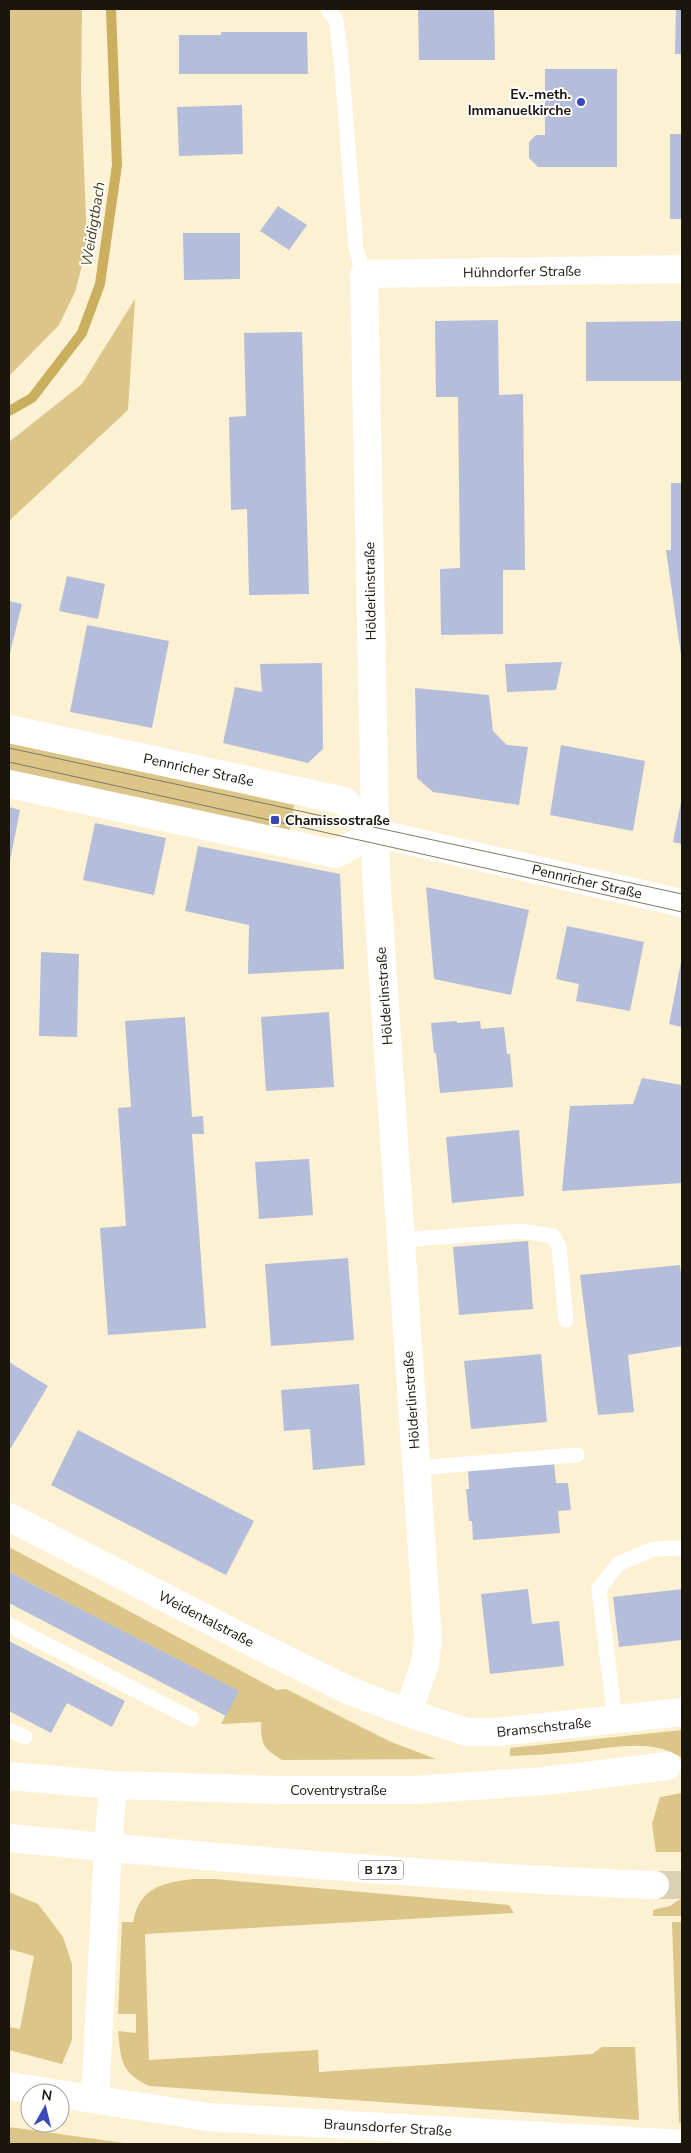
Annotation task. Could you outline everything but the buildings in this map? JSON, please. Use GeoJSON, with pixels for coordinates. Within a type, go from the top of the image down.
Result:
{"type":"FeatureCollection","features":[{"type":"Feature","properties":{"kind":"street","name":"Hühndorfer Straße"},"geometry":{"type":"LineString","coordinates":[[364,274],[682,269]]}},
{"type":"Feature","properties":{"kind":"street","name":"Hölderlinstraße"},"geometry":{"type":"LineString","coordinates":[[364,274],[377,900],[428,1639],[425,1663],[408,1714]]}},
{"type":"Feature","properties":{"kind":"street","name":"Pennricher Straße"},"geometry":{"type":"LineString","coordinates":[[9,729],[345,801],[375,833],[682,903]]}},
{"type":"Feature","properties":{"kind":"street"},"geometry":{"type":"LineString","coordinates":[[9,784],[336,854],[375,833]]}},
{"type":"Feature","properties":{"kind":"street","name":"Weidentalstraße"},"geometry":{"type":"LineString","coordinates":[[9,1517],[261,1647],[350,1690],[408,1714]]}},
{"type":"Feature","properties":{"kind":"street","name":"Bramschstraße"},"geometry":{"type":"LineString","coordinates":[[408,1714],[467,1732],[498,1732],[682,1712]]}},
{"type":"Feature","properties":{"kind":"street","name":"Coventrystraße"},"geometry":{"type":"LineString","coordinates":[[9,1776],[113,1785],[282,1790],[414,1790],[545,1781],[667,1766]]}},
{"type":"Feature","properties":{"kind":"street"},"geometry":{"type":"LineString","coordinates":[[95,2099],[113,1785]]}},
{"type":"Feature","properties":{"kind":"street","name":"B 173"},"geometry":{"type":"LineString","coordinates":[[9,1838],[108,1848],[505,1879],[655,1885]]}},
{"type":"Feature","properties":{"kind":"street","name":"Braunsdorfer Straße"},"geometry":{"type":"LineString","coordinates":[[70,2095],[208,2117],[682,2144]]}},
{"type":"Feature","properties":{"kind":"lane"},"geometry":{"type":"LineString","coordinates":[[328,9],[336,20],[341,58],[356,249],[364,274]]}},
{"type":"Feature","properties":{"kind":"lane"},"geometry":{"type":"LineString","coordinates":[[400,1240],[521,1231],[553,1236],[559,1247],[566,1320]]}},
{"type":"Feature","properties":{"kind":"lane"},"geometry":{"type":"LineString","coordinates":[[416,1468],[577,1455]]}},
{"type":"Feature","properties":{"kind":"lane"},"geometry":{"type":"LineString","coordinates":[[615,1719],[599,1588],[618,1564],[653,1549],[682,1548]]}},
{"type":"Feature","properties":{"kind":"lane"},"geometry":{"type":"LineString","coordinates":[[9,1625],[192,1719]]}},
{"type":"Feature","properties":{"kind":"lane"},"geometry":{"type":"LineString","coordinates":[[9,1730],[25,1737]]}},
{"type":"Feature","properties":{"kind":"shaded area"},"geometry":{"type":"Polygon","coordinates":[[[9,9],[82,9],[81,90],[87,247],[75,292],[59,325],[9,376],[9,9]]]}},
{"type":"Feature","properties":{"kind":"shaded area"},"geometry":{"type":"Polygon","coordinates":[[[135,299],[128,410],[9,521],[9,442],[82,384],[135,299]]]}},
{"type":"Feature","properties":{"kind":"shaded area"},"geometry":{"type":"Polygon","coordinates":[[[9,742],[294,805],[289,834],[9,771],[9,742]]]}},
{"type":"Feature","properties":{"kind":"shaded area"},"geometry":{"type":"Polygon","coordinates":[[[9,1547],[277,1690],[286,1689],[391,1742],[436,1759],[282,1760],[264,1745],[261,1722],[221,1724],[238,1691],[9,1572],[9,1547]]]}},
{"type":"Feature","properties":{"kind":"shaded area"},"geometry":{"type":"Polygon","coordinates":[[[682,1730],[682,1758],[657,1748],[643,1746],[510,1756],[510,1748],[682,1730]]]}},
{"type":"Feature","properties":{"kind":"shaded area"},"geometry":{"type":"Polygon","coordinates":[[[682,1793],[682,1852],[656,1852],[652,1824],[660,1797],[682,1793]]]}},
{"type":"Feature","properties":{"kind":"shaded area"},"geometry":{"type":"Polygon","coordinates":[[[193,1879],[215,1879],[509,1905],[514,1913],[145,1934],[149,2060],[318,2050],[319,2072],[592,2054],[602,2047],[635,2047],[639,2120],[149,2086],[139,2081],[127,2070],[120,2050],[118,2031],[136,2033],[136,2014],[118,2014],[122,1922],[133,1922],[141,1901],[154,1889],[172,1882],[193,1879]]]}},
{"type":"Feature","properties":{"kind":"shaded area"},"geometry":{"type":"Polygon","coordinates":[[[9,1892],[38,1904],[63,1937],[72,1964],[72,2040],[62,2064],[9,2050],[9,2027],[20,2029],[34,1956],[9,1949],[9,1892]]]}},
{"type":"Feature","properties":{"kind":"shaded area"},"geometry":{"type":"Polygon","coordinates":[[[682,1898],[682,1916],[653,1916],[653,1910],[670,1906],[682,1898]]]}},
{"type":"Feature","properties":{"kind":"shaded area"},"geometry":{"type":"Polygon","coordinates":[[[672,1922],[682,1922],[682,2123],[679,2123],[672,1922]]]}},
{"type":"Feature","properties":{"kind":"shaded area"},"geometry":{"type":"Polygon","coordinates":[[[9,2127],[20,2129],[20,2133],[52,2133],[131,2144],[9,2144],[9,2127]]]}},
{"type":"Feature","properties":{"kind":"waterway","name":"Weidigtbach"},"geometry":{"type":"LineString","coordinates":[[9,411],[32,398],[82,333],[100,284],[117,165],[111,9]]}},
{"type":"Feature","properties":{"kind":"tunnel"},"geometry":{"type":"LineString","coordinates":[[655,1885],[682,1885]]}},
{"type":"Feature","properties":{"kind":"tram line"},"geometry":{"type":"LineString","coordinates":[[9,748],[682,894]]}},
{"type":"Feature","properties":{"kind":"tram line"},"geometry":{"type":"LineString","coordinates":[[9,762],[682,912]]}},
{"type":"Feature","properties":{"kind":"place","name":"Ev.-meth. Immanuelkirche"},"geometry":{"type":"Point","coordinates":[581,102]}},
{"type":"Feature","properties":{"kind":"place","name":"Chamissostraße"},"geometry":{"type":"Point","coordinates":[275,820]}}]}
